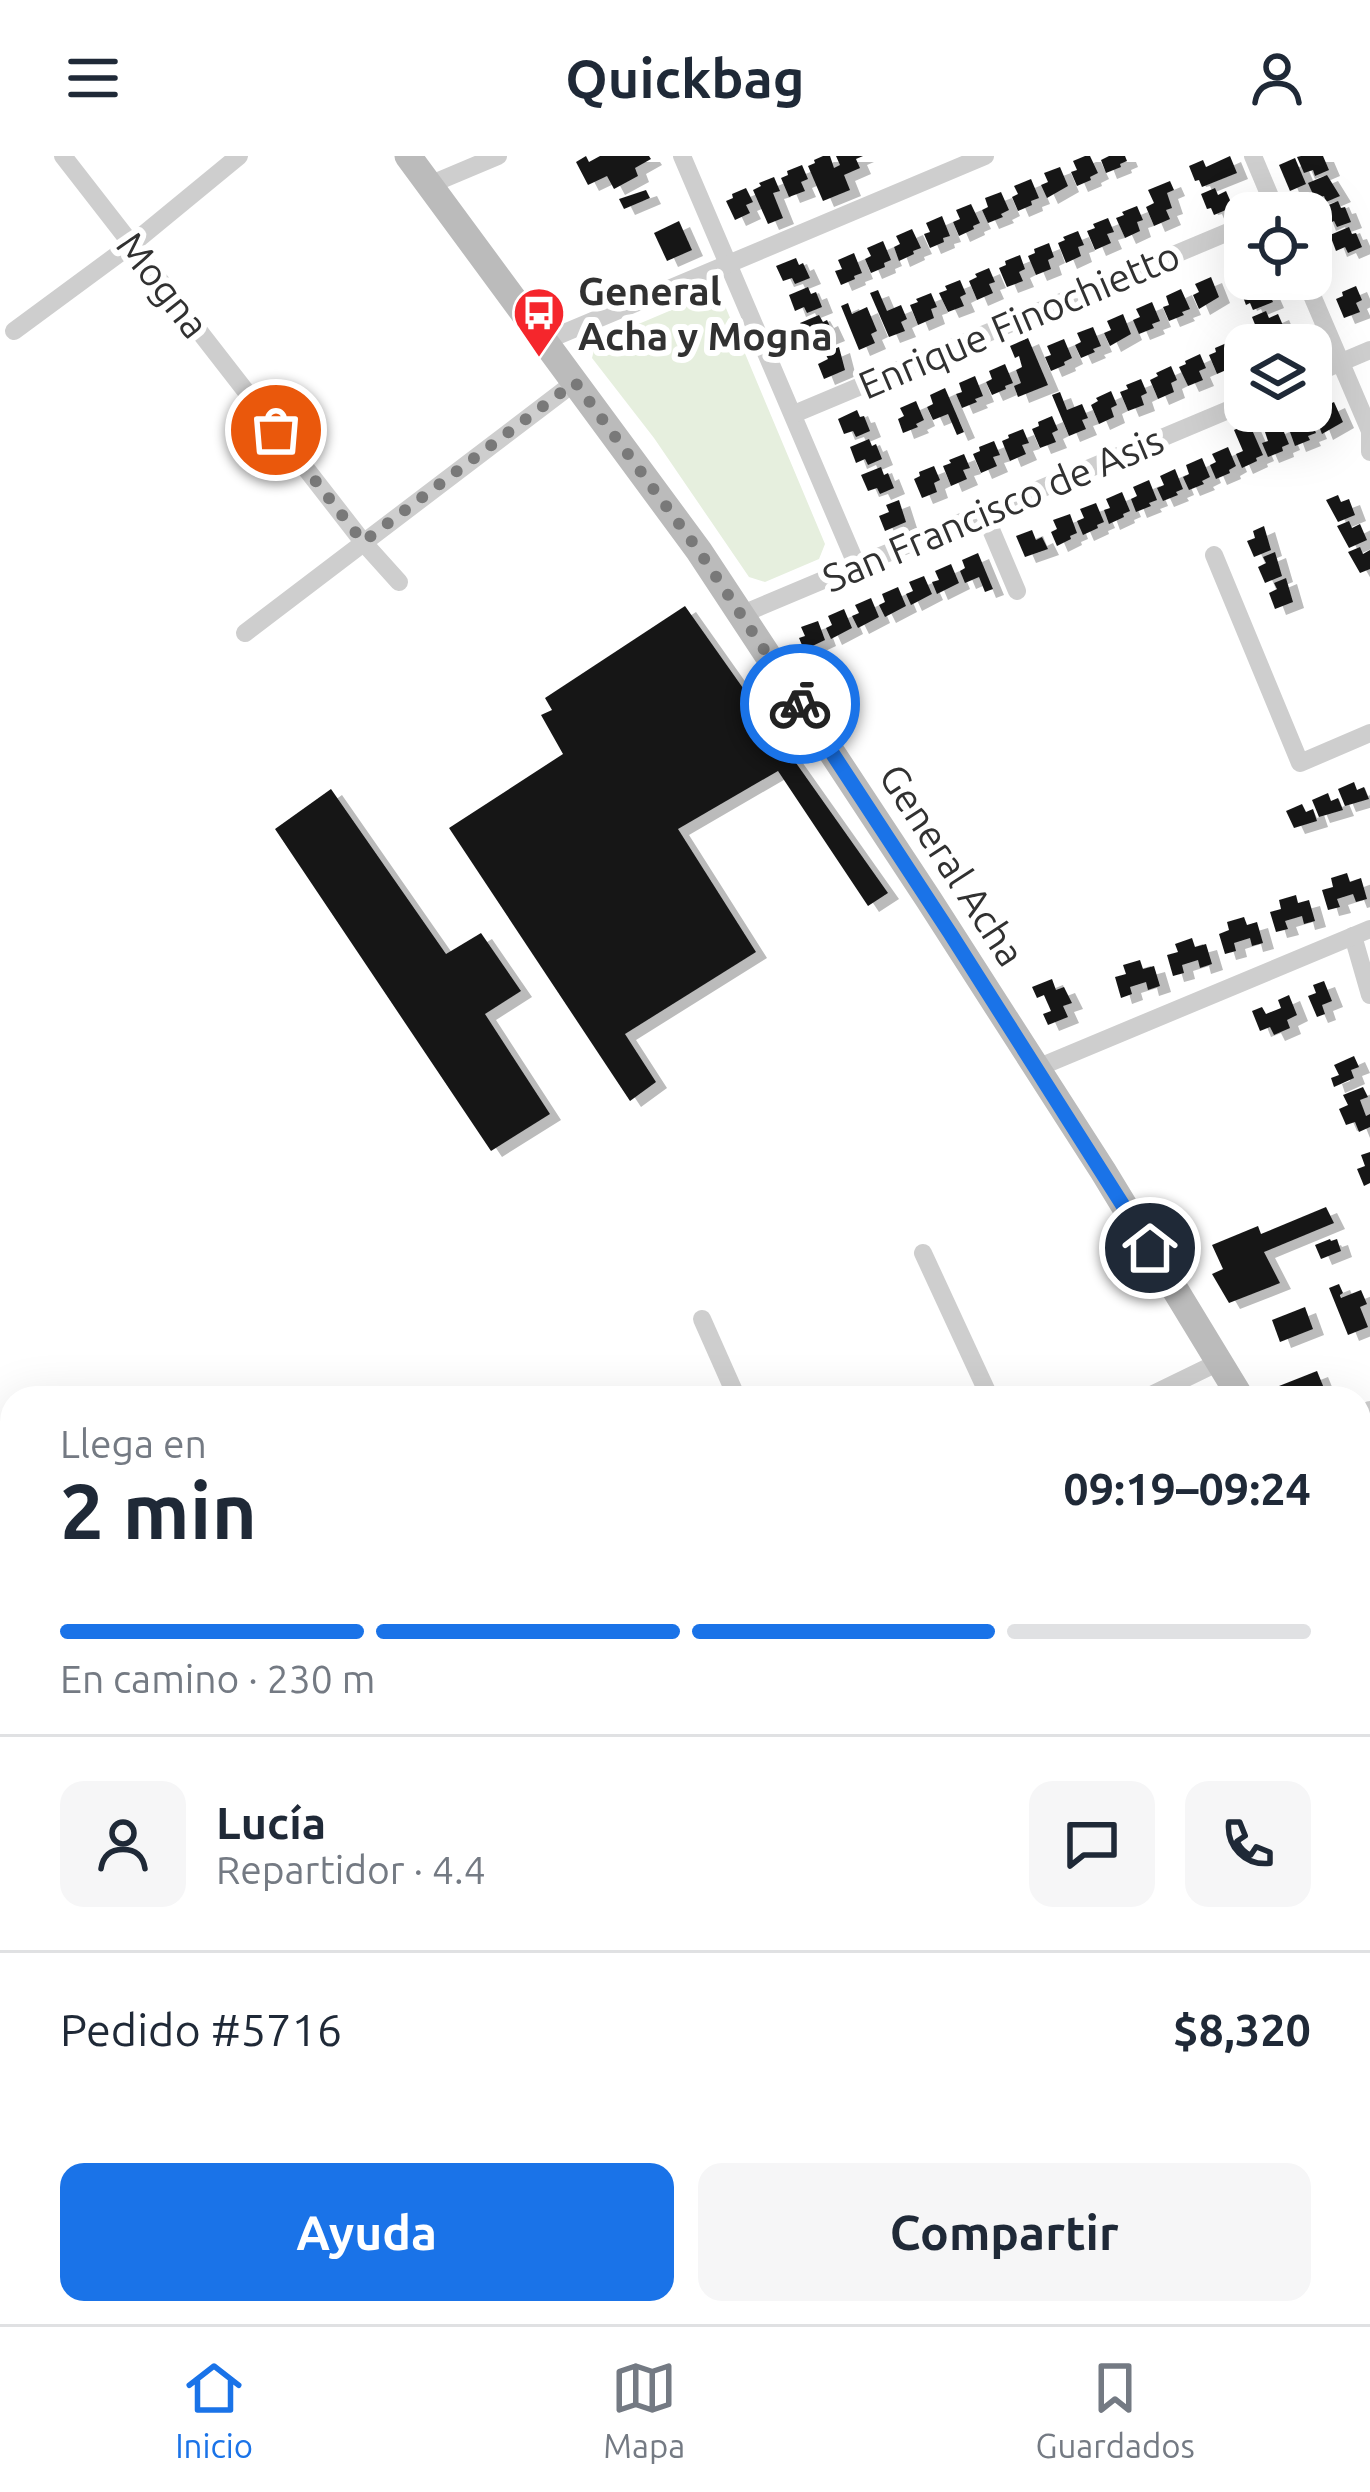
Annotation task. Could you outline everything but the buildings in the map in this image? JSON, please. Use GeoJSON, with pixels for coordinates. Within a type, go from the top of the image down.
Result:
{"type":"FeatureCollection","features":[{"type":"Feature","properties":{"kind":"main road","name":"General Acha"},"geometry":{"type":"LineString","coordinates":[[408,156],[699,551],[1037,1068],[1234,1386]]}},
{"type":"Feature","properties":{"kind":"street","name":"Mogna"},"geometry":{"type":"LineString","coordinates":[[63,156],[399,582]]}},
{"type":"Feature","properties":{"kind":"street"},"geometry":{"type":"LineString","coordinates":[[14,331],[239,156]]}},
{"type":"Feature","properties":{"kind":"street"},"geometry":{"type":"LineString","coordinates":[[429,185],[499,156]]}},
{"type":"Feature","properties":{"kind":"street"},"geometry":{"type":"LineString","coordinates":[[682,156],[857,566]]}},
{"type":"Feature","properties":{"kind":"street"},"geometry":{"type":"LineString","coordinates":[[545,340],[985,156]]}},
{"type":"Feature","properties":{"kind":"street"},"geometry":{"type":"LineString","coordinates":[[1252,156],[1267,192]]}},
{"type":"Feature","properties":{"kind":"street","name":"Enrique Finochietto"},"geometry":{"type":"LineString","coordinates":[[794,415],[1224,234]]}},
{"type":"Feature","properties":{"kind":"street"},"geometry":{"type":"LineString","coordinates":[[1314,300],[1370,431],[1370,452]]}},
{"type":"Feature","properties":{"kind":"street"},"geometry":{"type":"LineString","coordinates":[[1332,366],[1370,350]]}},
{"type":"Feature","properties":{"kind":"street"},"geometry":{"type":"LineString","coordinates":[[244,633],[575,382]]}},
{"type":"Feature","properties":{"kind":"street","name":"San Francisco de Asis"},"geometry":{"type":"LineString","coordinates":[[740,615],[1224,412]]}},
{"type":"Feature","properties":{"kind":"street"},"geometry":{"type":"LineString","coordinates":[[984,512],[1017,591]]}},
{"type":"Feature","properties":{"kind":"street"},"geometry":{"type":"LineString","coordinates":[[1214,555],[1300,763],[1370,734]]}},
{"type":"Feature","properties":{"kind":"street"},"geometry":{"type":"LineString","coordinates":[[1037,1068],[1361,932],[1370,995]]}},
{"type":"Feature","properties":{"kind":"street"},"geometry":{"type":"LineString","coordinates":[[923,1253],[984,1386]]}},
{"type":"Feature","properties":{"kind":"street"},"geometry":{"type":"LineString","coordinates":[[702,1319],[732,1386]]}},
{"type":"Feature","properties":{"kind":"street"},"geometry":{"type":"LineString","coordinates":[[1170,1386],[1219,1362]]}},
{"type":"Feature","properties":{"kind":"green space"},"geometry":{"type":"Polygon","coordinates":[[[707,295],[723,301],[825,544],[819,559],[765,582],[749,577],[654,438],[592,358],[596,342],[707,295]]]}},
{"type":"Feature","properties":{"kind":"way so far"},"geometry":{"type":"LineString","coordinates":[[276,430],[363,542],[575,382],[699,551],[800,704]]}},
{"type":"Feature","properties":{"kind":"place","name":"General Acha y Mogna"},"geometry":{"type":"Point","coordinates":[539,359]}},
{"type":"Feature","properties":{"kind":"route"},"geometry":{"type":"LineString","coordinates":[[800,704],[1150,1248]]}}]}
